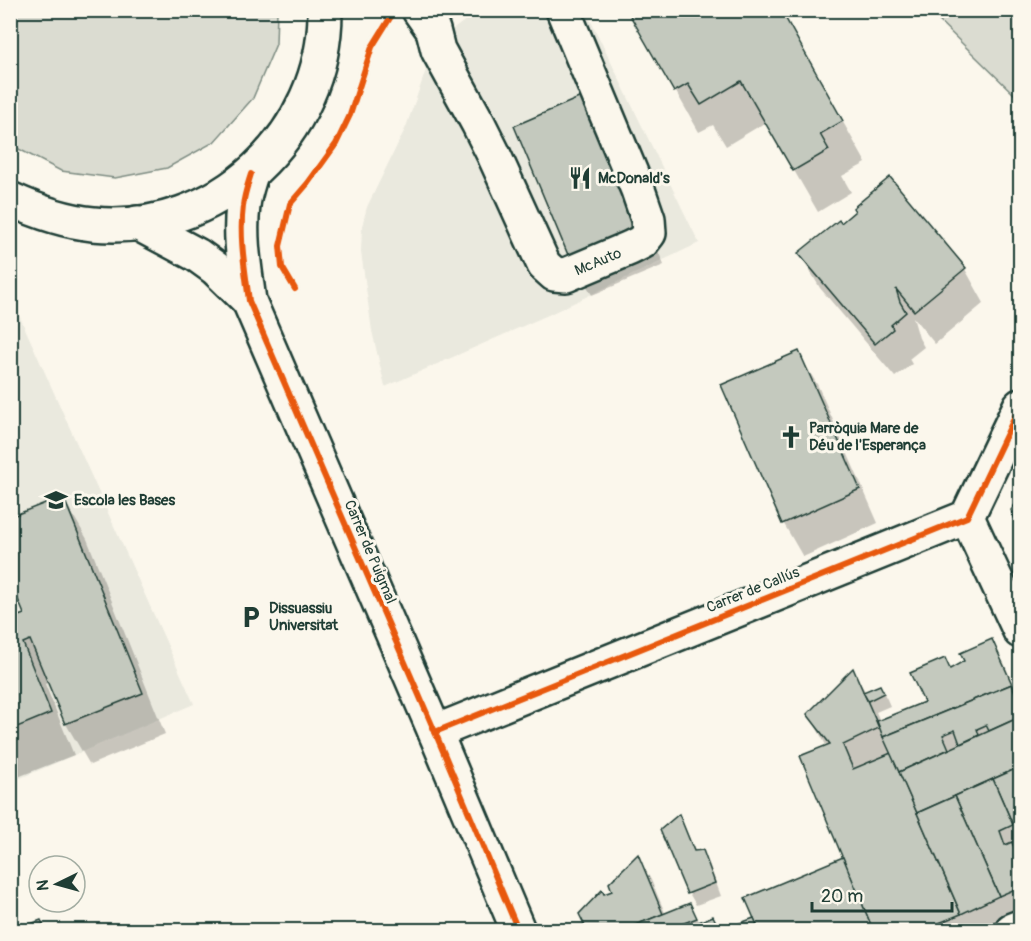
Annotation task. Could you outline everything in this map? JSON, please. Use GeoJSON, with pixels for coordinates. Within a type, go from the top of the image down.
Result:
{"type":"FeatureCollection","features":[{"type":"Feature","properties":{"kind":"street"},"geometry":{"type":"LineString","coordinates":[[10,199],[41,212],[93,224],[137,223],[161,219],[185,212],[209,201],[250,174],[281,141],[293,123],[313,82],[324,24],[347,10]]}},
{"type":"Feature","properties":{"kind":"street","name":"McAuto"},"geometry":{"type":"LineString","coordinates":[[419,10],[433,30],[438,50],[494,153],[544,265],[554,274],[566,275],[642,242],[649,233],[648,219],[638,190],[562,10]]}},
{"type":"Feature","properties":{"kind":"street","name":"Carrer de Puigmal"},"geometry":{"type":"LineString","coordinates":[[250,174],[243,204],[241,229],[249,301],[518,930]]}},
{"type":"Feature","properties":{"kind":"street","name":"Carrer de Puigmal"},"geometry":{"type":"LineString","coordinates":[[137,223],[197,255],[215,268],[249,301]]}},
{"type":"Feature","properties":{"kind":"street"},"geometry":{"type":"LineString","coordinates":[[1020,406],[967,517],[1020,631]]}},
{"type":"Feature","properties":{"kind":"street","name":"Carrer de Callús"},"geometry":{"type":"LineString","coordinates":[[435,732],[967,517]]}},
{"type":"Feature","properties":{"kind":"street"},"geometry":{"type":"LineString","coordinates":[[1012,930],[1020,927]]}},
{"type":"Feature","properties":{"kind":"shaded area"},"geometry":{"type":"Polygon","coordinates":[[[10,11],[277,11],[276,44],[253,98],[214,142],[167,168],[115,178],[61,171],[11,145],[10,11]]]}},
{"type":"Feature","properties":{"kind":"shaded area"},"geometry":{"type":"Polygon","coordinates":[[[486,11],[586,11],[699,243],[548,315],[385,387],[372,331],[361,252],[362,226],[367,207],[406,127],[432,53],[443,37],[467,19],[486,11]]]}},
{"type":"Feature","properties":{"kind":"shaded area"},"geometry":{"type":"Polygon","coordinates":[[[929,11],[1020,11],[1020,100],[929,11]]]}},
{"type":"Feature","properties":{"kind":"shaded area","name":"Escola les Bases"},"geometry":{"type":"Polygon","coordinates":[[[10,295],[194,704],[11,782],[10,782],[10,295]]]}},
{"type":"Feature","properties":{"kind":"building"},"geometry":{"type":"Polygon","coordinates":[[[627,10],[781,10],[843,121],[820,134],[829,150],[793,171],[741,81],[701,105],[688,84],[674,92],[627,10]]]}},
{"type":"Feature","properties":{"kind":"building","name":"McDonald's"},"geometry":{"type":"Polygon","coordinates":[[[588,94],[646,231],[571,262],[514,126],[588,94]]]}},
{"type":"Feature","properties":{"kind":"building"},"geometry":{"type":"Polygon","coordinates":[[[890,177],[966,268],[914,311],[896,289],[906,312],[891,325],[893,329],[875,344],[798,253],[839,220],[841,223],[855,211],[853,208],[890,177]]]}},
{"type":"Feature","properties":{"kind":"building","name":"Parròquia Mare de Déu de l'Esperança"},"geometry":{"type":"Polygon","coordinates":[[[799,351],[860,489],[782,524],[721,385],[799,351]]]}},
{"type":"Feature","properties":{"kind":"building"},"geometry":{"type":"Polygon","coordinates":[[[63,496],[143,693],[65,724],[30,640],[23,643],[51,713],[10,730],[10,619],[24,614],[10,580],[10,517],[63,496]]]}},
{"type":"Feature","properties":{"kind":"building"},"geometry":{"type":"Polygon","coordinates":[[[1020,498],[1020,532],[1011,510],[1020,498]]]}},
{"type":"Feature","properties":{"kind":"building"},"geometry":{"type":"Polygon","coordinates":[[[992,639],[1012,684],[883,737],[877,721],[924,702],[910,673],[945,658],[950,669],[964,661],[960,653],[992,639]]]}},
{"type":"Feature","properties":{"kind":"building"},"geometry":{"type":"Polygon","coordinates":[[[853,668],[879,728],[843,745],[853,769],[891,753],[961,914],[922,930],[873,930],[800,756],[830,744],[807,714],[853,668]]]}},
{"type":"Feature","properties":{"kind":"building"},"geometry":{"type":"Polygon","coordinates":[[[1012,684],[1020,707],[1020,717],[989,731],[986,725],[977,729],[979,735],[960,744],[955,730],[943,735],[949,749],[899,772],[883,737],[1012,684]]]}},
{"type":"Feature","properties":{"kind":"building"},"geometry":{"type":"Polygon","coordinates":[[[880,685],[884,693],[868,701],[863,692],[880,685]]]}},
{"type":"Feature","properties":{"kind":"building"},"geometry":{"type":"Polygon","coordinates":[[[1020,717],[1020,767],[917,813],[899,772],[1020,717]]]}},
{"type":"Feature","properties":{"kind":"building"},"geometry":{"type":"Polygon","coordinates":[[[1020,767],[1020,822],[1013,825],[993,779],[1020,767]]]}},
{"type":"Feature","properties":{"kind":"building"},"geometry":{"type":"Polygon","coordinates":[[[993,779],[1013,825],[1000,831],[1005,845],[1012,842],[1020,861],[1020,887],[999,896],[955,796],[993,779]]]}},
{"type":"Feature","properties":{"kind":"building"},"geometry":{"type":"Polygon","coordinates":[[[955,796],[999,896],[961,914],[917,813],[955,796]]]}},
{"type":"Feature","properties":{"kind":"building"},"geometry":{"type":"Polygon","coordinates":[[[679,814],[694,851],[703,850],[715,883],[687,894],[660,830],[679,814]]]}},
{"type":"Feature","properties":{"kind":"building"},"geometry":{"type":"Polygon","coordinates":[[[1020,838],[1020,861],[1012,842],[1020,838]]]}},
{"type":"Feature","properties":{"kind":"building"},"geometry":{"type":"Polygon","coordinates":[[[638,854],[663,914],[623,930],[587,930],[579,914],[602,890],[604,894],[612,891],[609,883],[638,854]]]}},
{"type":"Feature","properties":{"kind":"building"},"geometry":{"type":"Polygon","coordinates":[[[843,857],[873,930],[759,930],[745,898],[843,857]]]}},
{"type":"Feature","properties":{"kind":"building"},"geometry":{"type":"Polygon","coordinates":[[[690,903],[697,918],[666,930],[623,930],[690,903]]]}},
{"type":"Feature","properties":{"kind":"building"},"geometry":{"type":"Polygon","coordinates":[[[713,916],[720,930],[703,930],[699,922],[713,916]]]}},
{"type":"Feature","properties":{"kind":"building"},"geometry":{"type":"Polygon","coordinates":[[[754,918],[759,930],[721,930],[754,918]]]}},
{"type":"Feature","properties":{"kind":"building"},"geometry":{"type":"Polygon","coordinates":[[[41,920],[46,930],[15,930],[41,920]]]}},
{"type":"Feature","properties":{"kind":"cycle path"},"geometry":{"type":"LineString","coordinates":[[295,289],[282,267],[280,246],[290,204],[336,144],[350,115],[372,47],[395,10]]}},
{"type":"Feature","properties":{"kind":"cycle path"},"geometry":{"type":"LineString","coordinates":[[251,174],[242,218],[243,254],[249,301],[518,930]]}},
{"type":"Feature","properties":{"kind":"cycle path"},"geometry":{"type":"LineString","coordinates":[[435,732],[967,517],[1020,406]]}},
{"type":"Feature","properties":{"kind":"place","name":"McDonald's"},"geometry":{"type":"Point","coordinates":[580,178]}},
{"type":"Feature","properties":{"kind":"place","name":"Parròquia Mare de Déu de l'Esperança"},"geometry":{"type":"Point","coordinates":[791,437]}},
{"type":"Feature","properties":{"kind":"place","name":"Escola les Bases"},"geometry":{"type":"Point","coordinates":[56,500]}},
{"type":"Feature","properties":{"kind":"place","name":"Dissuassiu Universitat"},"geometry":{"type":"Point","coordinates":[251,617]}}]}
